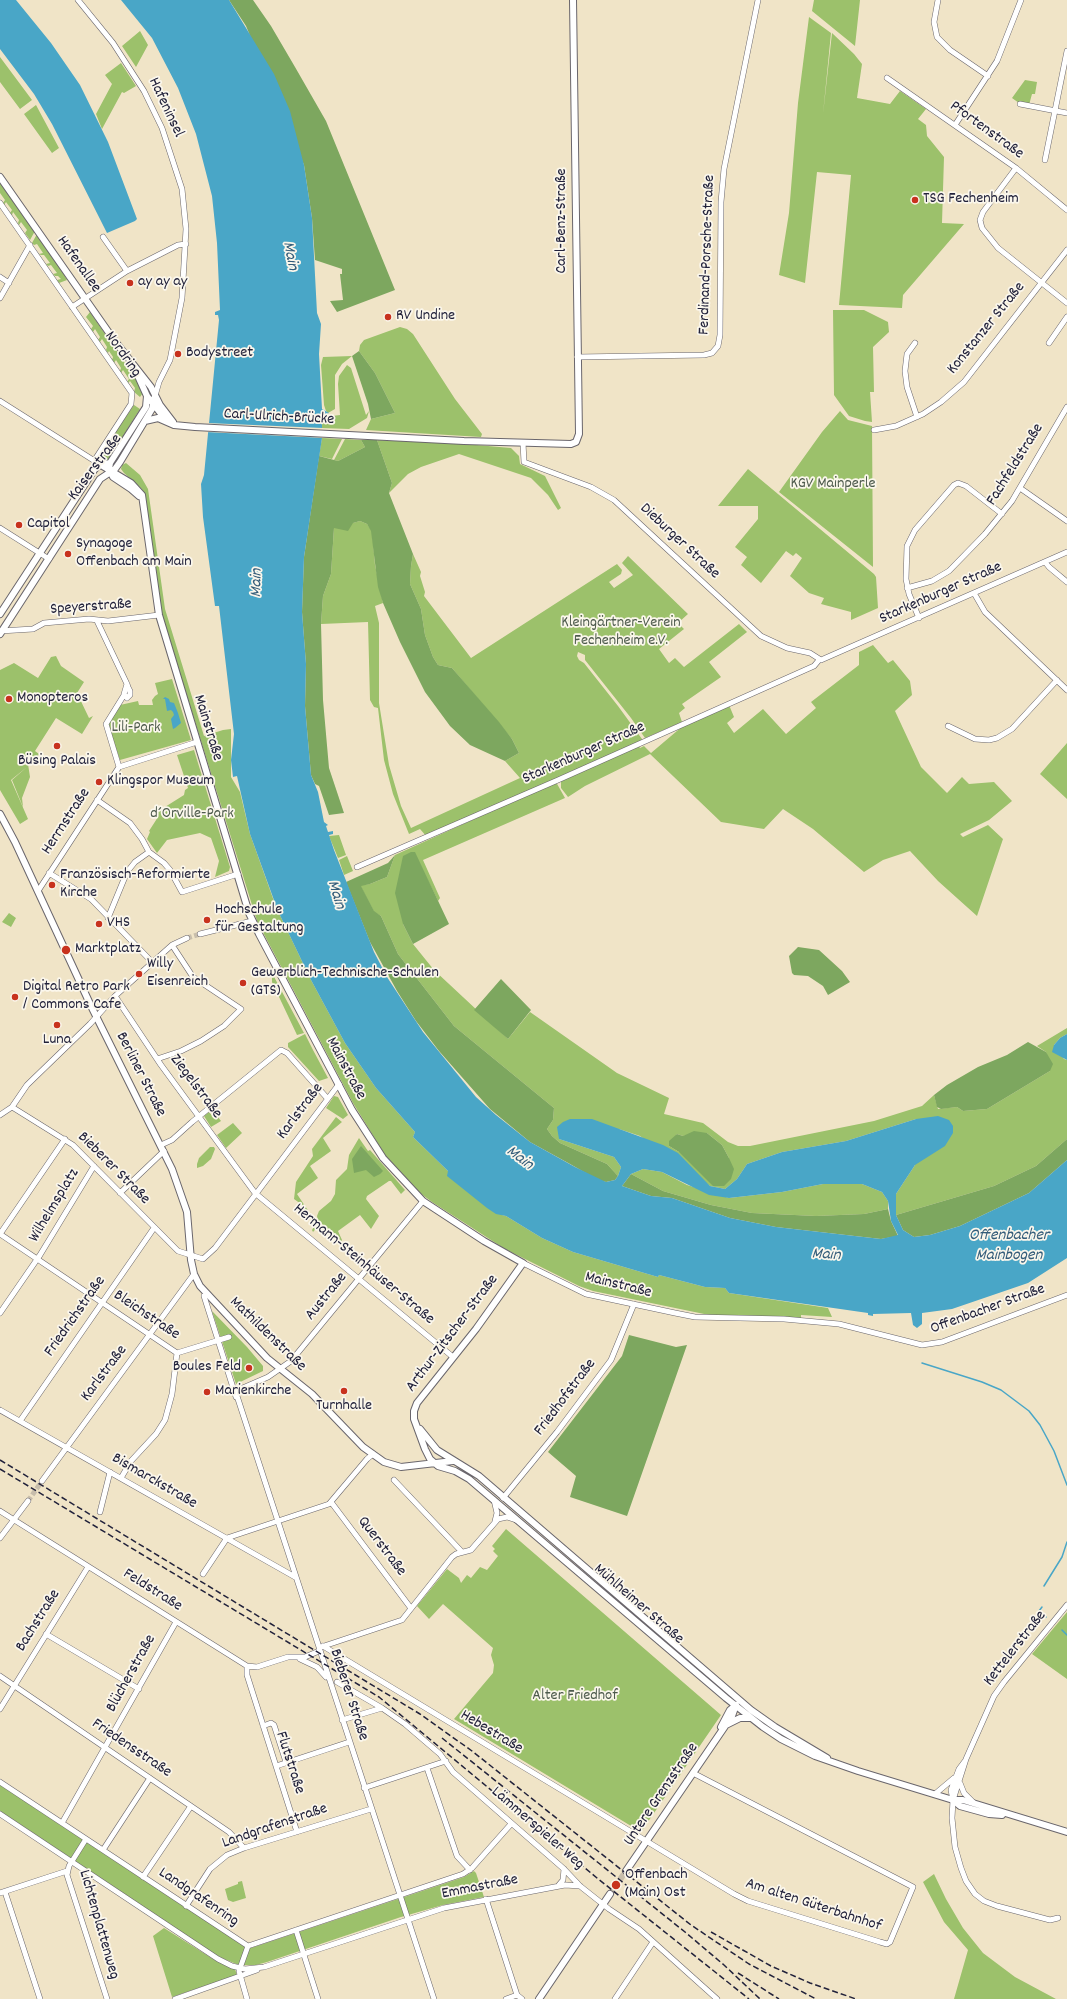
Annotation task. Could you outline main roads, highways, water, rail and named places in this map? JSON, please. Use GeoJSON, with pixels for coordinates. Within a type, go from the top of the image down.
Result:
{"type":"FeatureCollection","features":[{"type":"Feature","properties":{"kind":"main road","name":"Carl-Benz-Straße"},"geometry":{"type":"LineString","coordinates":[[573,0],[579,434],[577,441]]}},
{"type":"Feature","properties":{"kind":"main road","name":"Hafenallee"},"geometry":{"type":"LineString","coordinates":[[0,177],[134,367],[148,383],[165,420]]}},
{"type":"Feature","properties":{"kind":"main road","name":"Hafenallee"},"geometry":{"type":"LineString","coordinates":[[134,367],[147,396],[157,405]]}},
{"type":"Feature","properties":{"kind":"main road","name":"Kaiserstraße"},"geometry":{"type":"LineString","coordinates":[[110,469],[146,407],[147,396]]}},
{"type":"Feature","properties":{"kind":"main road","name":"Kaiserstraße"},"geometry":{"type":"LineString","coordinates":[[1,632],[103,476],[120,462],[145,421],[157,405]]}},
{"type":"Feature","properties":{"kind":"main road"},"geometry":{"type":"LineString","coordinates":[[146,407],[157,405],[177,425]]}},
{"type":"Feature","properties":{"kind":"main road"},"geometry":{"type":"LineString","coordinates":[[145,421],[154,418],[165,420],[177,425]]}},
{"type":"Feature","properties":{"kind":"main road","name":"Carl-Ulrich-Brücke"},"geometry":{"type":"LineString","coordinates":[[177,425],[523,443],[572,444],[577,441]]}},
{"type":"Feature","properties":{"kind":"main road","name":"Mainstraße"},"geometry":{"type":"LineString","coordinates":[[120,462],[120,472],[126,479]]}},
{"type":"Feature","properties":{"kind":"main road","name":"Kaiserstraße"},"geometry":{"type":"LineString","coordinates":[[0,614],[94,470],[101,465],[110,469]]}},
{"type":"Feature","properties":{"kind":"main road"},"geometry":{"type":"LineString","coordinates":[[101,465],[103,476]]}},
{"type":"Feature","properties":{"kind":"main road"},"geometry":{"type":"LineString","coordinates":[[110,469],[134,491],[143,503]]}},
{"type":"Feature","properties":{"kind":"main road","name":"Mainstraße"},"geometry":{"type":"LineString","coordinates":[[110,469],[126,479],[138,489],[142,495],[159,615],[252,922],[373,1144],[423,1201],[484,1241],[523,1263]]}},
{"type":"Feature","properties":{"kind":"main road","name":"Berliner Straße"},"geometry":{"type":"LineString","coordinates":[[0,814],[38,891],[96,1016],[164,1151],[184,1202],[188,1219],[190,1244]]}},
{"type":"Feature","properties":{"kind":"main road","name":"Bieberer Straße"},"geometry":{"type":"LineString","coordinates":[[190,1244],[190,1255],[194,1274],[205,1295]]}},
{"type":"Feature","properties":{"kind":"main road","name":"Arthur-Zitscher-Straße"},"geometry":{"type":"LineString","coordinates":[[434,1463],[425,1449],[416,1423],[414,1415],[416,1403],[476,1329],[523,1263]]}},
{"type":"Feature","properties":{"kind":"main road","name":"Mathildenstraße"},"geometry":{"type":"LineString","coordinates":[[205,1295],[280,1369],[312,1394],[363,1447],[387,1464],[397,1467],[410,1467],[453,1461]]}},
{"type":"Feature","properties":{"kind":"main road"},"geometry":{"type":"LineString","coordinates":[[416,1423],[437,1450],[434,1463]]}},
{"type":"Feature","properties":{"kind":"main road","name":"Mühlheimer Straße"},"geometry":{"type":"LineString","coordinates":[[437,1450],[447,1458],[479,1476],[738,1703],[751,1718],[788,1743],[815,1756],[906,1786],[954,1800],[961,1799],[1067,1832]]}},
{"type":"Feature","properties":{"kind":"main road","name":"Mühlheimer Straße"},"geometry":{"type":"LineString","coordinates":[[434,1463],[462,1474],[738,1703],[830,1760]]}},
{"type":"Feature","properties":{"kind":"main road","name":"Untere Grenzstraße"},"geometry":{"type":"LineString","coordinates":[[718,1733],[735,1711],[738,1703]]}},
{"type":"Feature","properties":{"kind":"main road","name":"Untere Grenzstraße"},"geometry":{"type":"LineString","coordinates":[[626,1870],[647,1842],[693,1773],[718,1733],[730,1710],[738,1703]]}},
{"type":"Feature","properties":{"kind":"main road"},"geometry":{"type":"LineString","coordinates":[[725,1725],[740,1718],[751,1718]]}},
{"type":"Feature","properties":{"kind":"main road","name":"Mühlheimer Straße"},"geometry":{"type":"LineString","coordinates":[[954,1800],[960,1806],[989,1814],[1010,1815]]}},
{"type":"Feature","properties":{"kind":"main road"},"geometry":{"type":"LineString","coordinates":[[539,1999],[610,1894]]}},
{"type":"Feature","properties":{"kind":"water"},"geometry":{"type":"Polygon","coordinates":[[[0,0],[16,0],[51,43],[80,85],[108,142],[137,219],[135,221],[107,233],[52,124],[34,94],[0,49],[0,0]]]}},
{"type":"Feature","properties":{"kind":"water"},"geometry":{"type":"Polygon","coordinates":[[[121,0],[229,0],[274,74],[290,111],[304,165],[312,218],[317,313],[321,324],[319,354],[322,409],[329,413],[323,415],[322,438],[304,557],[302,612],[306,664],[305,706],[311,775],[318,792],[324,822],[328,825],[326,826],[328,832],[333,831],[333,834],[329,835],[334,850],[374,952],[387,977],[423,1032],[476,1097],[496,1115],[530,1142],[606,1182],[615,1180],[621,1167],[614,1157],[559,1139],[557,1127],[563,1122],[570,1119],[592,1119],[663,1145],[678,1153],[710,1186],[725,1189],[737,1179],[747,1164],[782,1152],[846,1141],[916,1119],[938,1116],[949,1120],[953,1126],[953,1133],[945,1146],[915,1165],[896,1194],[896,1215],[903,1230],[914,1237],[930,1235],[960,1226],[1029,1193],[1067,1160],[1067,1258],[1028,1283],[952,1309],[922,1313],[922,1324],[917,1328],[913,1325],[911,1313],[873,1314],[873,1316],[868,1315],[868,1313],[729,1293],[725,1288],[705,1287],[659,1275],[658,1277],[573,1252],[542,1238],[506,1216],[496,1214],[487,1208],[447,1176],[448,1171],[413,1137],[415,1132],[376,1088],[345,1043],[311,980],[277,909],[274,910],[272,905],[275,903],[250,834],[237,776],[233,777],[231,760],[234,734],[219,606],[215,606],[203,517],[201,484],[204,475],[219,320],[218,315],[215,315],[215,312],[220,310],[217,243],[212,196],[196,134],[178,88],[152,38],[121,0]],[[643,1169],[631,1174],[622,1186],[651,1196],[672,1198],[730,1218],[776,1227],[881,1239],[898,1235],[891,1221],[888,1201],[882,1192],[862,1184],[823,1184],[782,1192],[729,1198],[709,1195],[662,1172],[643,1169]]]}},
{"type":"Feature","properties":{"kind":"water"},"geometry":{"type":"Polygon","coordinates":[[[165,697],[169,699],[170,702],[174,703],[181,723],[173,729],[171,719],[174,715],[171,710],[167,711],[165,699],[163,699],[165,697]]]}},
{"type":"Feature","properties":{"kind":"water"},"geometry":{"type":"Polygon","coordinates":[[[1067,1034],[1067,1060],[1052,1052],[1054,1045],[1060,1038],[1067,1034]]]}},
{"type":"Feature","properties":{"kind":"waterway"},"geometry":{"type":"LineString","coordinates":[[922,1363],[982,1382],[1001,1390],[1029,1411],[1040,1425],[1054,1451],[1067,1485]]}},
{"type":"Feature","properties":{"kind":"waterway"},"geometry":{"type":"LineString","coordinates":[[1044,1586],[1062,1557],[1067,1542]]}},
{"type":"Feature","properties":{"kind":"waterway"},"geometry":{"type":"LineString","coordinates":[[1042,1607],[1039,1611],[1046,1617]]}},
{"type":"Feature","properties":{"kind":"waterway"},"geometry":{"type":"LineString","coordinates":[[1062,1630],[1067,1635]]}},
{"type":"Feature","properties":{"kind":"tunnel"},"geometry":{"type":"LineString","coordinates":[[187,938],[200,934]]}},
{"type":"Feature","properties":{"kind":"tunnel"},"geometry":{"type":"LineString","coordinates":[[28,1501],[42,1481]]}},
{"type":"Feature","properties":{"kind":"tunnel"},"geometry":{"type":"LineString","coordinates":[[610,1894],[626,1871]]}},
{"type":"Feature","properties":{"kind":"railway"},"geometry":{"type":"LineString","coordinates":[[0,1460],[420,1714],[472,1751],[691,1925],[749,1964],[816,1999]]}},
{"type":"Feature","properties":{"kind":"railway"},"geometry":{"type":"LineString","coordinates":[[0,1469],[379,1697],[597,1878],[749,1999]]}},
{"type":"Feature","properties":{"kind":"railway"},"geometry":{"type":"LineString","coordinates":[[442,1738],[685,1932],[724,1965],[760,1999]]}},
{"type":"Feature","properties":{"kind":"railway"},"geometry":{"type":"LineString","coordinates":[[711,1932],[771,1966],[810,1983],[856,1999]]}},
{"type":"Feature","properties":{"kind":"railway"},"geometry":{"type":"LineString","coordinates":[[738,1973],[779,1999]]}},
{"type":"Feature","properties":{"kind":"place","name":"TSG Fechenheim"},"geometry":{"type":"Point","coordinates":[915,200]}},
{"type":"Feature","properties":{"kind":"place","name":"ay ay ay"},"geometry":{"type":"Point","coordinates":[130,283]}},
{"type":"Feature","properties":{"kind":"place","name":"RV Undine"},"geometry":{"type":"Point","coordinates":[388,317]}},
{"type":"Feature","properties":{"kind":"place","name":"Bodystreet"},"geometry":{"type":"Point","coordinates":[178,354]}},
{"type":"Feature","properties":{"kind":"place","name":"Capitol"},"geometry":{"type":"Point","coordinates":[19,525]}},
{"type":"Feature","properties":{"kind":"place","name":"Synagoge Offenbach am Main"},"geometry":{"type":"Point","coordinates":[68,554]}},
{"type":"Feature","properties":{"kind":"place","name":"Monopteros"},"geometry":{"type":"Point","coordinates":[9,699]}},
{"type":"Feature","properties":{"kind":"place","name":"Büsing Palais"},"geometry":{"type":"Point","coordinates":[57,746]}},
{"type":"Feature","properties":{"kind":"place","name":"Klingspor Museum"},"geometry":{"type":"Point","coordinates":[99,782]}},
{"type":"Feature","properties":{"kind":"place","name":"Französisch-Reformierte Kirche"},"geometry":{"type":"Point","coordinates":[52,885]}},
{"type":"Feature","properties":{"kind":"place","name":"Hochschule für Gestaltung"},"geometry":{"type":"Point","coordinates":[207,920]}},
{"type":"Feature","properties":{"kind":"place","name":"VHS"},"geometry":{"type":"Point","coordinates":[99,924]}},
{"type":"Feature","properties":{"kind":"place","name":"Marktplatz"},"geometry":{"type":"Point","coordinates":[66,950]}},
{"type":"Feature","properties":{"kind":"place","name":"Willy Eisenreich"},"geometry":{"type":"Point","coordinates":[139,974]}},
{"type":"Feature","properties":{"kind":"place","name":"Gewerblich-Technische-Schulen (GTS)"},"geometry":{"type":"Point","coordinates":[243,983]}},
{"type":"Feature","properties":{"kind":"place","name":"Digital Retro Park / Commons Cafe"},"geometry":{"type":"Point","coordinates":[15,997]}},
{"type":"Feature","properties":{"kind":"place","name":"Luna"},"geometry":{"type":"Point","coordinates":[57,1025]}},
{"type":"Feature","properties":{"kind":"place","name":"Boules Feld"},"geometry":{"type":"Point","coordinates":[249,1368]}},
{"type":"Feature","properties":{"kind":"place","name":"Turnhalle"},"geometry":{"type":"Point","coordinates":[344,1391]}},
{"type":"Feature","properties":{"kind":"place","name":"Marienkirche"},"geometry":{"type":"Point","coordinates":[207,1392]}},
{"type":"Feature","properties":{"kind":"place","name":"Offenbach (Main) Ost"},"geometry":{"type":"Point","coordinates":[616,1885]}},
{"type":"Feature","properties":{"kind":"water label","name":"Main"},"geometry":{"type":"Point","coordinates":[289,256]}},
{"type":"Feature","properties":{"kind":"water label","name":"Main"},"geometry":{"type":"Point","coordinates":[258,583]}},
{"type":"Feature","properties":{"kind":"water label","name":"Main"},"geometry":{"type":"Point","coordinates":[335,895]}},
{"type":"Feature","properties":{"kind":"water label","name":"Main"},"geometry":{"type":"Point","coordinates":[519,1159]}},
{"type":"Feature","properties":{"kind":"water label","name":"Offenbacher Mainbogen"},"geometry":{"type":"Point","coordinates":[1009,1247]}},
{"type":"Feature","properties":{"kind":"water label","name":"Main"},"geometry":{"type":"Point","coordinates":[826,1256]}},
{"type":"Feature","properties":{"kind":"park label","name":"KGV Mainperle"},"geometry":{"type":"Point","coordinates":[833,485]}},
{"type":"Feature","properties":{"kind":"park label","name":"Kleingärtner-Verein Fechenheim e.V."},"geometry":{"type":"Point","coordinates":[621,633]}},
{"type":"Feature","properties":{"kind":"park label","name":"Lili-Park"},"geometry":{"type":"Point","coordinates":[136,729]}},
{"type":"Feature","properties":{"kind":"park label","name":"d´Orville-Park"},"geometry":{"type":"Point","coordinates":[192,815]}},
{"type":"Feature","properties":{"kind":"park label","name":"Alter Friedhof"},"geometry":{"type":"Point","coordinates":[575,1697]}}]}
